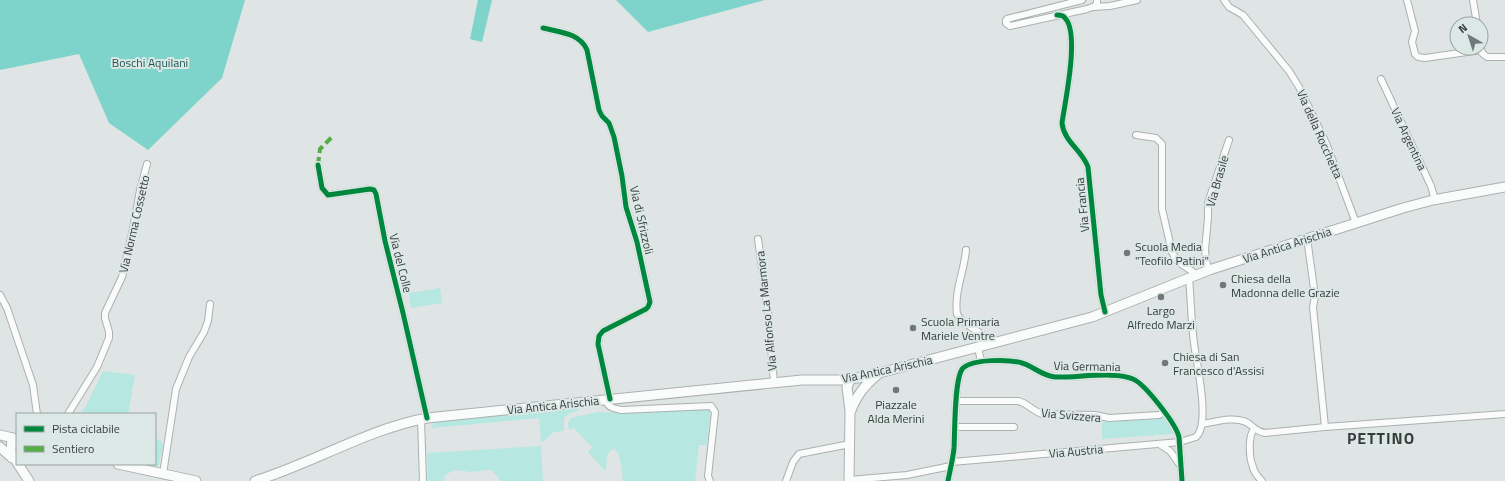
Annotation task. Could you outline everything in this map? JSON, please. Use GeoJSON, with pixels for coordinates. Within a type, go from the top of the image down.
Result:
{"type":"FeatureCollection","features":[{"type":"Feature","properties":{"kind":"main road","name":"Via Antica Arischia"},"geometry":{"type":"LineString","coordinates":[[255,481],[379,432],[424,418],[802,380],[850,380],[880,373],[1105,312],[1192,276],[1356,223],[1435,200],[1505,187]]}},
{"type":"Feature","properties":{"kind":"main road"},"geometry":{"type":"LineString","coordinates":[[851,400],[880,373]]}},
{"type":"Feature","properties":{"kind":"main road"},"geometry":{"type":"LineString","coordinates":[[830,380],[840,386],[851,400]]}},
{"type":"Feature","properties":{"kind":"main road"},"geometry":{"type":"LineString","coordinates":[[849,480],[850,413],[851,400],[855,391],[850,380]]}},
{"type":"Feature","properties":{"kind":"main road"},"geometry":{"type":"LineString","coordinates":[[0,435],[14,439],[11,451],[16,459]]}},
{"type":"Feature","properties":{"kind":"main road"},"geometry":{"type":"LineString","coordinates":[[0,447],[16,461]]}},
{"type":"Feature","properties":{"kind":"main road"},"geometry":{"type":"LineString","coordinates":[[20,465],[29,481]]}},
{"type":"Feature","properties":{"kind":"main road"},"geometry":{"type":"LineString","coordinates":[[122,465],[196,481]]}},
{"type":"Feature","properties":{"kind":"street"},"geometry":{"type":"LineString","coordinates":[[1082,0],[1007,18],[1005,22],[1010,26],[1093,7],[1110,6],[1136,0]]}},
{"type":"Feature","properties":{"kind":"street"},"geometry":{"type":"LineString","coordinates":[[1093,7],[1097,0],[1110,6]]}},
{"type":"Feature","properties":{"kind":"street","name":"Via della Rocchetta"},"geometry":{"type":"LineString","coordinates":[[1224,0],[1229,7],[1243,15],[1289,71],[1299,87],[1326,143],[1356,223]]}},
{"type":"Feature","properties":{"kind":"street"},"geometry":{"type":"LineString","coordinates":[[1407,0],[1415,31],[1412,42],[1415,54],[1418,57],[1425,58],[1449,54]]}},
{"type":"Feature","properties":{"kind":"street"},"geometry":{"type":"LineString","coordinates":[[1473,0],[1476,16]]}},
{"type":"Feature","properties":{"kind":"street","name":"Via Francia"},"geometry":{"type":"LineString","coordinates":[[1080,10],[1072,18],[1070,29],[1071,60],[1062,123],[1064,134],[1082,156],[1088,167],[1101,295],[1105,312]]}},
{"type":"Feature","properties":{"kind":"street"},"geometry":{"type":"LineString","coordinates":[[1057,15],[1066,18],[1070,29]]}},
{"type":"Feature","properties":{"kind":"street","name":"Via di Sfrizzoli"},"geometry":{"type":"LineString","coordinates":[[543,28],[576,37],[585,44],[599,110],[602,116],[610,123],[614,136],[622,176],[626,207],[637,242],[650,302],[646,309],[606,329],[599,336],[598,344],[608,399]]}},
{"type":"Feature","properties":{"kind":"street"},"geometry":{"type":"LineString","coordinates":[[1486,56],[1505,57]]}},
{"type":"Feature","properties":{"kind":"street","name":"Via Argentina"},"geometry":{"type":"LineString","coordinates":[[1381,79],[1431,186],[1435,200]]}},
{"type":"Feature","properties":{"kind":"street"},"geometry":{"type":"LineString","coordinates":[[1136,135],[1156,138],[1162,144],[1162,209],[1169,240],[1174,257],[1193,272],[1194,343],[1200,372],[1202,424],[1237,420],[1248,423],[1254,429],[1265,433],[1325,427],[1505,414]]}},
{"type":"Feature","properties":{"kind":"street","name":"Via Brasile"},"geometry":{"type":"LineString","coordinates":[[1209,270],[1205,250],[1208,202],[1229,140]]}},
{"type":"Feature","properties":{"kind":"street","name":"Via Norma Cossetto"},"geometry":{"type":"LineString","coordinates":[[69,413],[97,367],[109,338],[105,313],[122,278],[140,190],[148,164]]}},
{"type":"Feature","properties":{"kind":"street","name":"Via del Colle"},"geometry":{"type":"LineString","coordinates":[[318,165],[322,188],[328,195],[370,189],[374,190],[376,194],[385,241],[403,313],[424,418]]}},
{"type":"Feature","properties":{"kind":"street"},"geometry":{"type":"LineString","coordinates":[[1307,238],[1315,296],[1313,307],[1325,427]]}},
{"type":"Feature","properties":{"kind":"street","name":"Via Alfonso La Marmora"},"geometry":{"type":"LineString","coordinates":[[758,239],[768,311],[774,383]]}},
{"type":"Feature","properties":{"kind":"street"},"geometry":{"type":"LineString","coordinates":[[966,250],[963,269],[957,290],[957,314],[965,324],[985,338],[990,344]]}},
{"type":"Feature","properties":{"kind":"street"},"geometry":{"type":"LineString","coordinates":[[0,295],[7,308],[33,385],[37,413]]}},
{"type":"Feature","properties":{"kind":"street"},"geometry":{"type":"LineString","coordinates":[[163,474],[176,389],[189,356],[204,332],[208,321],[210,304]]}},
{"type":"Feature","properties":{"kind":"street"},"geometry":{"type":"LineString","coordinates":[[973,349],[981,361]]}},
{"type":"Feature","properties":{"kind":"street"},"geometry":{"type":"LineString","coordinates":[[948,481],[955,427],[957,388],[960,373],[963,368],[971,363],[973,349]]}},
{"type":"Feature","properties":{"kind":"street","name":"Via Germania"},"geometry":{"type":"LineString","coordinates":[[971,363],[981,361],[1018,362],[1052,377],[1128,377],[1141,384],[1178,431],[1182,481]]}},
{"type":"Feature","properties":{"kind":"street"},"geometry":{"type":"LineString","coordinates":[[608,399],[607,404],[610,407],[621,410],[711,406],[715,412],[708,476],[710,481]]}},
{"type":"Feature","properties":{"kind":"street","name":"Via Svizzera"},"geometry":{"type":"LineString","coordinates":[[957,401],[1018,401],[1024,403],[1038,413],[1043,414],[1095,415],[1109,418],[1159,415],[1164,412]]}},
{"type":"Feature","properties":{"kind":"street"},"geometry":{"type":"LineString","coordinates":[[423,481],[424,418]]}},
{"type":"Feature","properties":{"kind":"street","name":"Via Austria"},"geometry":{"type":"LineString","coordinates":[[849,480],[907,475],[951,464],[1180,442],[1198,435],[1202,424]]}},
{"type":"Feature","properties":{"kind":"street"},"geometry":{"type":"LineString","coordinates":[[955,427],[1014,427]]}},
{"type":"Feature","properties":{"kind":"street"},"geometry":{"type":"LineString","coordinates":[[1254,429],[1250,436],[1252,465],[1262,481]]}},
{"type":"Feature","properties":{"kind":"street"},"geometry":{"type":"LineString","coordinates":[[1159,443],[1170,451],[1181,466]]}},
{"type":"Feature","properties":{"kind":"street"},"geometry":{"type":"LineString","coordinates":[[786,481],[793,462],[800,454],[850,444]]}},
{"type":"Feature","properties":{"kind":"shaded area"},"geometry":{"type":"Polygon","coordinates":[[[440,288],[442,303],[411,308],[409,293],[440,288]]]}},
{"type":"Feature","properties":{"kind":"shaded area"},"geometry":{"type":"Polygon","coordinates":[[[103,371],[135,375],[128,413],[81,413],[86,406],[103,371]]]}},
{"type":"Feature","properties":{"kind":"shaded area"},"geometry":{"type":"Polygon","coordinates":[[[579,407],[579,410],[570,413],[564,418],[564,431],[554,432],[541,443],[539,418],[431,428],[435,421],[579,407]]]}},
{"type":"Feature","properties":{"kind":"shaded area"},"geometry":{"type":"Polygon","coordinates":[[[710,409],[707,445],[699,445],[695,481],[623,481],[618,453],[614,449],[609,453],[607,456],[605,471],[588,452],[592,447],[574,428],[570,430],[568,425],[571,418],[598,412],[624,413],[710,409]]]}},
{"type":"Feature","properties":{"kind":"shaded area"},"geometry":{"type":"Polygon","coordinates":[[[1166,416],[1176,429],[1172,434],[1102,439],[1102,422],[1159,419],[1159,417],[1166,416]]]}},
{"type":"Feature","properties":{"kind":"shaded area"},"geometry":{"type":"Polygon","coordinates":[[[156,439],[162,442],[163,446],[158,468],[147,465],[156,465],[156,439]]]}},
{"type":"Feature","properties":{"kind":"shaded area"},"geometry":{"type":"Polygon","coordinates":[[[541,446],[543,481],[500,481],[491,470],[471,472],[455,470],[445,475],[444,481],[428,481],[427,453],[541,446]]]}},
{"type":"Feature","properties":{"kind":"green space","name":"Boschi Aquilani"},"geometry":{"type":"Polygon","coordinates":[[[0,0],[245,0],[222,78],[148,150],[109,123],[79,54],[0,70],[0,0]]]}},
{"type":"Feature","properties":{"kind":"green space"},"geometry":{"type":"Polygon","coordinates":[[[478,0],[492,0],[482,42],[470,39],[478,0]]]}},
{"type":"Feature","properties":{"kind":"green space"},"geometry":{"type":"Polygon","coordinates":[[[616,0],[765,0],[648,32],[616,0]]]}},
{"type":"Feature","properties":{"kind":"marked path"},"geometry":{"type":"LineString","coordinates":[[318,165],[320,149],[333,136]]}},
{"type":"Feature","properties":{"kind":"cycle path"},"geometry":{"type":"LineString","coordinates":[[1057,15],[1065,18],[1069,26],[1071,38],[1070,68],[1062,123],[1063,130],[1088,167],[1101,295],[1105,312]]}},
{"type":"Feature","properties":{"kind":"cycle path"},"geometry":{"type":"LineString","coordinates":[[543,28],[568,34],[584,44],[587,50],[599,110],[602,116],[609,123],[614,137],[622,176],[626,207],[637,242],[650,302],[646,309],[603,331],[599,336],[598,344],[610,399]]}},
{"type":"Feature","properties":{"kind":"cycle path"},"geometry":{"type":"LineString","coordinates":[[318,165],[322,188],[328,195],[370,189],[374,190],[376,194],[385,241],[427,418]]}},
{"type":"Feature","properties":{"kind":"cycle path"},"geometry":{"type":"LineString","coordinates":[[948,481],[954,448],[956,393],[960,373],[963,368],[968,365],[983,361],[1000,360],[1022,363],[1046,375],[1055,377],[1117,375],[1133,379],[1138,382],[1152,396],[1177,431],[1179,437],[1182,481]]}},
{"type":"Feature","properties":{"kind":"place","name":"Scuola Media \"Teofilo Patini\""},"geometry":{"type":"Point","coordinates":[1127,253]}},
{"type":"Feature","properties":{"kind":"place","name":"Chiesa della Madonna delle Grazie"},"geometry":{"type":"Point","coordinates":[1223,285]}},
{"type":"Feature","properties":{"kind":"place","name":"Largo Alfredo Marzi"},"geometry":{"type":"Point","coordinates":[1161,297]}},
{"type":"Feature","properties":{"kind":"place","name":"Scuola Primaria Mariele Ventre"},"geometry":{"type":"Point","coordinates":[913,328]}},
{"type":"Feature","properties":{"kind":"place","name":"Chiesa di San Francesco d'Assisi"},"geometry":{"type":"Point","coordinates":[1165,363]}},
{"type":"Feature","properties":{"kind":"place","name":"Piazzale Alda Merini"},"geometry":{"type":"Point","coordinates":[896,390]}},
{"type":"Feature","properties":{"kind":"district","name":"PETTINO"},"geometry":{"type":"Point","coordinates":[1381,438]}}]}
